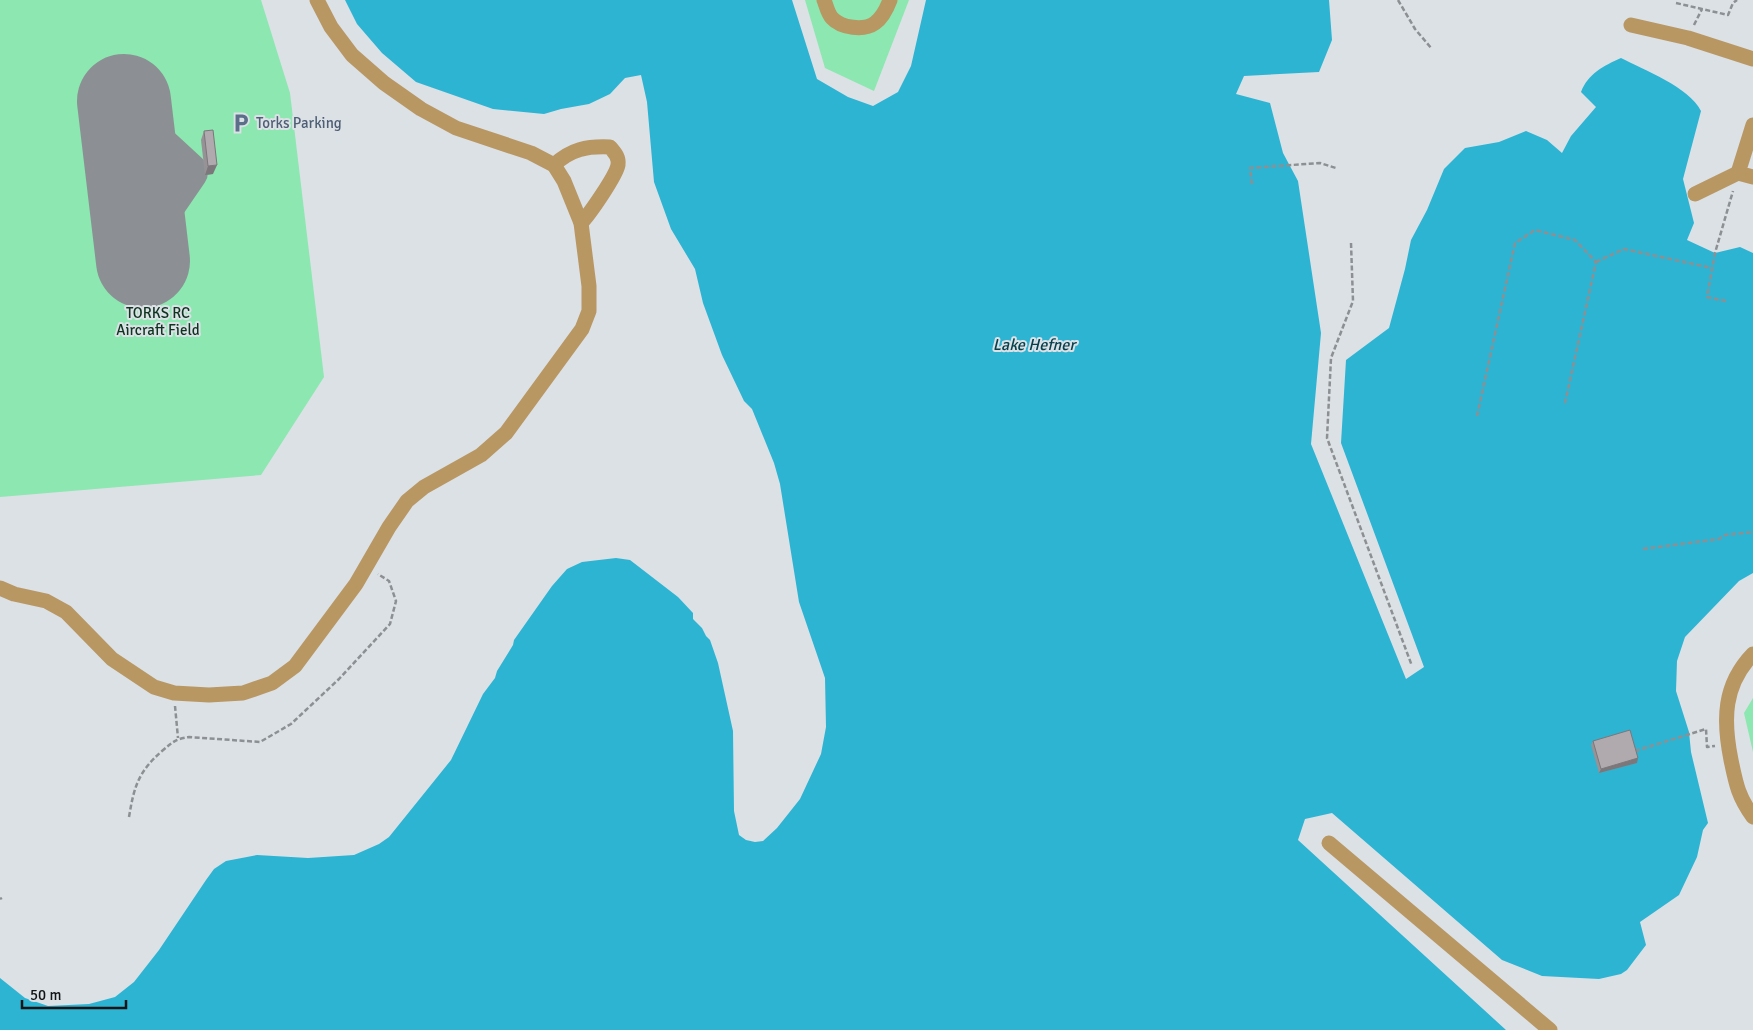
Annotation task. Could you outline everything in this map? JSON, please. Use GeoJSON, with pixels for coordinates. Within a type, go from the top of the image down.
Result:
{"type":"FeatureCollection","features":[{"type":"Feature","properties":{"kind":"street"},"geometry":{"type":"LineString","coordinates":[[0,588],[14,594],[46,602],[66,612],[112,660],[154,687],[174,692],[209,695],[244,692],[272,683],[295,666],[356,584],[389,527],[407,501],[424,487],[481,455],[506,433],[582,329],[589,311],[589,286],[581,223],[564,181],[554,164],[530,153],[456,128],[421,109],[352,55],[332,27],[317,0]]}},
{"type":"Feature","properties":{"kind":"street"},"geometry":{"type":"LineString","coordinates":[[824,0],[831,18],[841,24],[858,28],[875,23],[886,11],[890,0]]}},
{"type":"Feature","properties":{"kind":"street"},"geometry":{"type":"LineString","coordinates":[[1630,25],[1688,38],[1753,59]]}},
{"type":"Feature","properties":{"kind":"street"},"geometry":{"type":"LineString","coordinates":[[1738,174],[1753,125]]}},
{"type":"Feature","properties":{"kind":"street"},"geometry":{"type":"LineString","coordinates":[[554,164],[564,155],[579,148],[610,147],[617,155],[618,166],[612,179],[588,217],[581,223]]}},
{"type":"Feature","properties":{"kind":"street"},"geometry":{"type":"LineString","coordinates":[[1696,194],[1738,174],[1753,177]]}},
{"type":"Feature","properties":{"kind":"street"},"geometry":{"type":"LineString","coordinates":[[1753,654],[1739,672],[1728,699],[1726,720],[1728,745],[1736,785],[1740,798],[1753,817]]}},
{"type":"Feature","properties":{"kind":"street"},"geometry":{"type":"LineString","coordinates":[[1329,843],[1550,1030]]}},
{"type":"Feature","properties":{"kind":"path"},"geometry":{"type":"LineString","coordinates":[[1398,0],[1415,29],[1432,49]]}},
{"type":"Feature","properties":{"kind":"path"},"geometry":{"type":"LineString","coordinates":[[1676,3],[1728,15],[1736,0]]}},
{"type":"Feature","properties":{"kind":"path"},"geometry":{"type":"LineString","coordinates":[[1688,38],[1702,8]]}},
{"type":"Feature","properties":{"kind":"path"},"geometry":{"type":"LineString","coordinates":[[1252,184],[1250,168],[1320,163],[1336,168]]}},
{"type":"Feature","properties":{"kind":"path"},"geometry":{"type":"LineString","coordinates":[[1726,301],[1707,297],[1712,268],[1738,174]]}},
{"type":"Feature","properties":{"kind":"path"},"geometry":{"type":"LineString","coordinates":[[1477,416],[1515,243],[1535,230],[1575,240],[1596,262]]}},
{"type":"Feature","properties":{"kind":"path"},"geometry":{"type":"LineString","coordinates":[[1351,243],[1353,301],[1331,358],[1327,438],[1412,666]]}},
{"type":"Feature","properties":{"kind":"path"},"geometry":{"type":"LineString","coordinates":[[1596,262],[1624,249],[1712,268]]}},
{"type":"Feature","properties":{"kind":"path"},"geometry":{"type":"LineString","coordinates":[[1565,403],[1596,262]]}},
{"type":"Feature","properties":{"kind":"path"},"geometry":{"type":"LineString","coordinates":[[1643,549],[1719,539],[1725,535],[1753,532]]}},
{"type":"Feature","properties":{"kind":"path"},"geometry":{"type":"LineString","coordinates":[[129,817],[133,794],[139,776],[149,762],[178,738],[189,737],[260,742],[291,724],[340,679],[390,624],[396,601],[389,581],[367,566]]}},
{"type":"Feature","properties":{"kind":"path"},"geometry":{"type":"LineString","coordinates":[[174,692],[178,738]]}},
{"type":"Feature","properties":{"kind":"path"},"geometry":{"type":"LineString","coordinates":[[1633,751],[1706,729],[1708,747],[1728,745]]}},
{"type":"Feature","properties":{"kind":"green space","name":"TORKS RC Aircraft Field"},"geometry":{"type":"Polygon","coordinates":[[[0,0],[261,0],[290,93],[324,377],[261,475],[0,497],[0,0]]]}},
{"type":"Feature","properties":{"kind":"green space"},"geometry":{"type":"Polygon","coordinates":[[[805,0],[909,0],[874,91],[825,68],[805,0]]]}},
{"type":"Feature","properties":{"kind":"green space"},"geometry":{"type":"Polygon","coordinates":[[[1753,698],[1753,752],[1744,713],[1753,698]]]}},
{"type":"Feature","properties":{"kind":"water","name":"Lake Hefner"},"geometry":{"type":"Polygon","coordinates":[[[345,0],[792,0],[817,79],[848,97],[873,106],[898,92],[911,66],[926,0],[1329,0],[1332,40],[1319,72],[1244,76],[1236,94],[1270,103],[1283,153],[1298,181],[1321,333],[1311,444],[1406,679],[1424,667],[1341,443],[1346,360],[1389,328],[1411,240],[1427,210],[1444,169],[1465,148],[1499,142],[1526,131],[1547,140],[1562,153],[1571,136],[1596,107],[1581,92],[1584,86],[1597,71],[1621,58],[1687,94],[1701,111],[1683,179],[1694,223],[1687,240],[1715,253],[1740,247],[1753,253],[1753,573],[1739,581],[1685,637],[1677,661],[1676,691],[1689,732],[1691,752],[1708,823],[1703,830],[1697,857],[1679,895],[1640,922],[1646,945],[1627,970],[1621,974],[1599,979],[1542,976],[1502,960],[1332,813],[1305,819],[1298,840],[1506,1030],[0,1030],[0,978],[25,998],[48,1006],[89,1004],[115,997],[134,982],[159,950],[214,869],[226,861],[257,855],[308,858],[354,855],[379,844],[389,837],[451,760],[483,694],[495,678],[514,640],[552,586],[567,569],[582,562],[616,558],[630,560],[678,597],[693,613],[693,619],[710,640],[718,663],[733,731],[734,811],[739,835],[746,840],[763,841],[777,828],[800,799],[821,754],[826,727],[825,678],[799,602],[780,484],[774,463],[752,409],[744,401],[722,355],[703,303],[695,269],[671,229],[654,182],[647,102],[641,75],[625,78],[610,94],[589,104],[544,114],[493,109],[416,82],[382,53],[357,24],[345,0]]]}},
{"type":"Feature","properties":{"kind":"pier"},"geometry":{"type":"Polygon","coordinates":[[[1338,440],[1422,667],[1418,668],[1421,666],[1338,440]]]}},
{"type":"Feature","properties":{"kind":"building"},"geometry":{"type":"Polygon","coordinates":[[[213,130],[217,165],[208,166],[204,131],[213,130]]]}},
{"type":"Feature","properties":{"kind":"building"},"geometry":{"type":"Polygon","coordinates":[[[1630,730],[1638,758],[1601,769],[1593,741],[1630,730]]]}},
{"type":"Feature","properties":{"kind":"taxiway"},"geometry":{"type":"LineString","coordinates":[[126,114],[189,172],[141,242]]}},
{"type":"Feature","properties":{"kind":"runway"},"geometry":{"type":"LineString","coordinates":[[124,101],[143,261]]}},
{"type":"Feature","properties":{"kind":"place","name":"Torks Parking"},"geometry":{"type":"Point","coordinates":[241,123]}}]}
